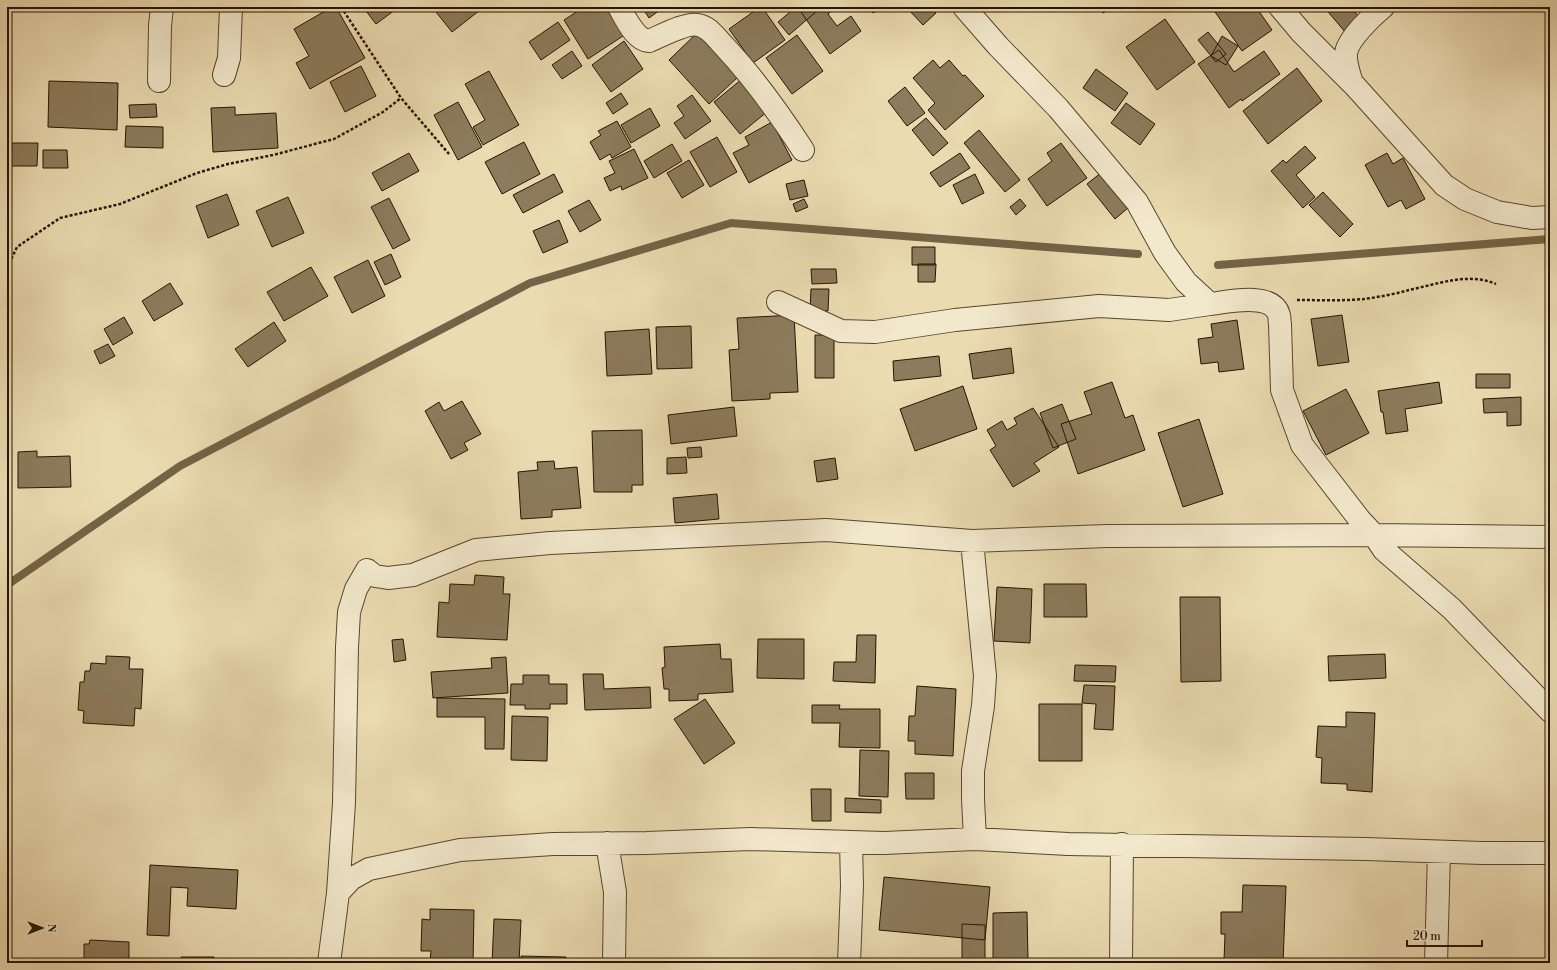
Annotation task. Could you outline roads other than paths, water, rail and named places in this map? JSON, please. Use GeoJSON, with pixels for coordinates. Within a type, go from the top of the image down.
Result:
{"type":"FeatureCollection","features":[{"type":"Feature","properties":{"kind":"street"},"geometry":{"type":"LineString","coordinates":[[159,81],[160,26],[162,7]]}},
{"type":"Feature","properties":{"kind":"street"},"geometry":{"type":"LineString","coordinates":[[224,75],[229,58],[231,7]]}},
{"type":"Feature","properties":{"kind":"street"},"geometry":{"type":"LineString","coordinates":[[619,7],[635,32],[644,40],[650,41],[687,26],[697,24],[707,28],[738,61],[777,110],[803,150]]}},
{"type":"Feature","properties":{"kind":"street"},"geometry":{"type":"LineString","coordinates":[[964,7],[998,46],[1058,108],[1137,202],[1165,253],[1186,282],[1210,304]]}},
{"type":"Feature","properties":{"kind":"street"},"geometry":{"type":"LineString","coordinates":[[1280,7],[1301,32],[1352,83],[1444,185],[1465,199],[1497,212],[1532,218],[1550,217]]}},
{"type":"Feature","properties":{"kind":"street"},"geometry":{"type":"LineString","coordinates":[[1352,83],[1347,64],[1346,51],[1356,35],[1369,19],[1383,7]]}},
{"type":"Feature","properties":{"kind":"street"},"geometry":{"type":"LineString","coordinates":[[778,302],[841,331],[875,332],[955,320],[1099,306],[1169,310],[1247,299],[1259,299],[1268,303],[1276,309],[1279,314],[1282,390],[1302,445],[1360,520],[1374,535],[1384,550],[1452,609],[1550,711]]}},
{"type":"Feature","properties":{"kind":"street"},"geometry":{"type":"LineString","coordinates":[[329,963],[338,893],[344,803],[349,612],[356,590],[367,570],[375,576],[388,578],[413,574],[476,550],[558,542],[826,530],[972,541],[1107,536],[1374,535],[1550,537]]}},
{"type":"Feature","properties":{"kind":"street"},"geometry":{"type":"LineString","coordinates":[[972,541],[985,676],[983,706],[973,770],[972,799],[975,839]]}},
{"type":"Feature","properties":{"kind":"street"},"geometry":{"type":"LineString","coordinates":[[338,893],[351,879],[369,869],[460,850],[553,844],[751,839],[884,843],[975,839],[1068,844],[1550,853]]}},
{"type":"Feature","properties":{"kind":"street"},"geometry":{"type":"LineString","coordinates":[[849,963],[852,886],[851,842]]}},
{"type":"Feature","properties":{"kind":"street"},"geometry":{"type":"LineString","coordinates":[[607,843],[615,892],[614,963]]}},
{"type":"Feature","properties":{"kind":"street"},"geometry":{"type":"LineString","coordinates":[[1121,963],[1122,844]]}},
{"type":"Feature","properties":{"kind":"street"},"geometry":{"type":"LineString","coordinates":[[1436,963],[1439,852]]}},
{"type":"Feature","properties":{"kind":"waterway"},"geometry":{"type":"LineString","coordinates":[[7,585],[180,466],[530,283],[731,223],[1138,254]]}},
{"type":"Feature","properties":{"kind":"waterway"},"geometry":{"type":"LineString","coordinates":[[1218,265],[1550,239]]}}]}
